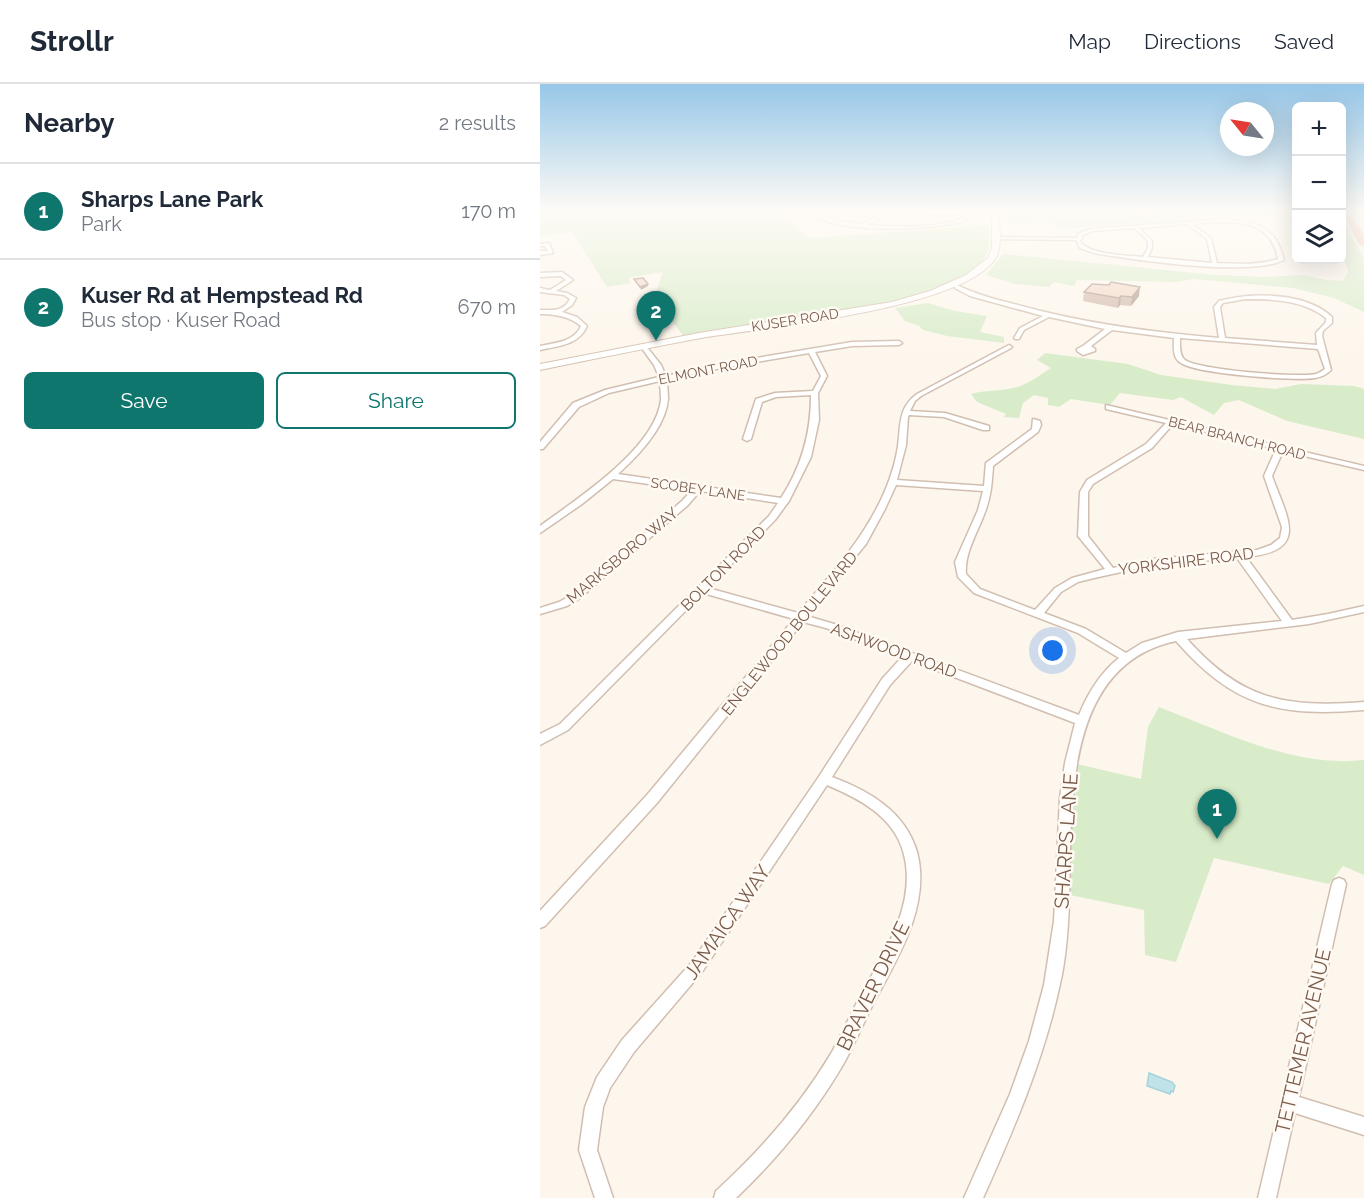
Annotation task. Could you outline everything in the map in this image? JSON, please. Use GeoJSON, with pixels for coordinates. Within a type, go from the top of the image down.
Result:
{"type":"FeatureCollection","features":[{"type":"Feature","properties":{"kind":"street","name":"KUSER ROAD"},"geometry":{"type":"LineString","coordinates":[[540,367],[644,346],[893,304],[954,287],[976,273],[988,262]]}},
{"type":"Feature","properties":{"kind":"street"},"geometry":{"type":"LineString","coordinates":[[1201,262],[1268,265],[1277,262]]}},
{"type":"Feature","properties":{"kind":"street"},"geometry":{"type":"LineString","coordinates":[[540,275],[562,274],[570,280],[550,292]]}},
{"type":"Feature","properties":{"kind":"street"},"geometry":{"type":"LineString","coordinates":[[954,287],[1065,321],[1177,336],[1321,347]]}},
{"type":"Feature","properties":{"kind":"street"},"geometry":{"type":"LineString","coordinates":[[540,290],[573,298],[570,304],[556,313]]}},
{"type":"Feature","properties":{"kind":"street"},"geometry":{"type":"LineString","coordinates":[[1177,336],[1178,357],[1182,362],[1201,368],[1304,376],[1323,374],[1328,367],[1318,334],[1321,328],[1329,323],[1329,317],[1323,309],[1305,304],[1244,297],[1221,302],[1217,307],[1222,340]]}},
{"type":"Feature","properties":{"kind":"street"},"geometry":{"type":"LineString","coordinates":[[540,312],[556,313],[579,321],[584,329],[568,341],[540,348]]}},
{"type":"Feature","properties":{"kind":"street"},"geometry":{"type":"LineString","coordinates":[[1017,338],[1022,329],[1046,315]]}},
{"type":"Feature","properties":{"kind":"street"},"geometry":{"type":"LineString","coordinates":[[1086,347],[1110,328]]}},
{"type":"Feature","properties":{"kind":"street","name":"ELMONT ROAD"},"geometry":{"type":"LineString","coordinates":[[540,447],[571,409],[581,401],[607,391],[811,351],[861,343],[899,343]]}},
{"type":"Feature","properties":{"kind":"street"},"geometry":{"type":"LineString","coordinates":[[540,530],[611,476],[635,453],[658,419],[664,399],[663,379],[644,346]]}},
{"type":"Feature","properties":{"kind":"street"},"geometry":{"type":"LineString","coordinates":[[986,428],[945,415],[904,413],[908,403],[919,395],[1009,347]]}},
{"type":"Feature","properties":{"kind":"street","name":"BOLTON ROAD"},"geometry":{"type":"LineString","coordinates":[[540,740],[564,727],[756,536],[785,501],[807,457],[815,420],[815,393],[824,374],[811,351]]}},
{"type":"Feature","properties":{"kind":"street"},"geometry":{"type":"LineString","coordinates":[[747,440],[759,401],[777,395],[815,393]]}},
{"type":"Feature","properties":{"kind":"street","name":"BEAR BRANCH ROAD"},"geometry":{"type":"LineString","coordinates":[[1109,407],[1364,468]]}},
{"type":"Feature","properties":{"kind":"street","name":"ENGLEWOOD BOULEVARD"},"geometry":{"type":"LineString","coordinates":[[540,921],[617,840],[861,544],[882,508],[893,482],[902,446],[904,413]]}},
{"type":"Feature","properties":{"kind":"street"},"geometry":{"type":"LineString","coordinates":[[1036,421],[1038,425],[1035,430],[989,465],[988,489],[960,562],[961,575],[977,591],[1082,631],[1125,657]]}},
{"type":"Feature","properties":{"kind":"street"},"geometry":{"type":"LineString","coordinates":[[1110,570],[1083,536],[1081,528],[1086,487],[1094,479],[1149,446],[1171,422]]}},
{"type":"Feature","properties":{"kind":"street","name":"YORKSHIRE ROAD"},"geometry":{"type":"LineString","coordinates":[[1037,614],[1051,597],[1066,585],[1110,570],[1153,562],[1259,553],[1274,547],[1284,539],[1286,533],[1268,476],[1281,448]]}},
{"type":"Feature","properties":{"kind":"street","name":"SCOBEY LANE"},"geometry":{"type":"LineString","coordinates":[[611,476],[785,501]]}},
{"type":"Feature","properties":{"kind":"street"},"geometry":{"type":"LineString","coordinates":[[893,482],[988,489]]}},
{"type":"Feature","properties":{"kind":"street","name":"MARKSBORO WAY"},"geometry":{"type":"LineString","coordinates":[[540,611],[563,604],[577,596],[685,503],[698,489]]}},
{"type":"Feature","properties":{"kind":"street"},"geometry":{"type":"LineString","coordinates":[[1239,554],[1288,622]]}},
{"type":"Feature","properties":{"kind":"street","name":"ASHWOOD ROAD"},"geometry":{"type":"LineString","coordinates":[[702,589],[802,618],[1082,721]]}},
{"type":"Feature","properties":{"kind":"street","name":"SHARPS LANE"},"geometry":{"type":"LineString","coordinates":[[973,1198],[1008,1124],[1027,1074],[1047,1005],[1059,940],[1066,792],[1073,749],[1082,721],[1106,677],[1125,657],[1153,643],[1178,636],[1330,617],[1364,609]]}},
{"type":"Feature","properties":{"kind":"street"},"geometry":{"type":"LineString","coordinates":[[1178,636],[1210,672],[1224,682],[1256,698],[1312,710],[1364,706]]}},
{"type":"Feature","properties":{"kind":"street","name":"JAMAICA WAY"},"geometry":{"type":"LineString","coordinates":[[604,1198],[588,1150],[594,1107],[603,1083],[628,1046],[697,967],[824,779],[885,682],[910,656]]}},
{"type":"Feature","properties":{"kind":"street","name":"BRAVER DRIVE"},"geometry":{"type":"LineString","coordinates":[[723,1198],[785,1134],[828,1073],[900,935],[911,905],[913,868],[909,851],[894,821],[869,798],[824,779]]}},
{"type":"Feature","properties":{"kind":"street","name":"TETTEMER AVENUE"},"geometry":{"type":"LineString","coordinates":[[1268,1198],[1339,884]]}},
{"type":"Feature","properties":{"kind":"street"},"geometry":{"type":"LineString","coordinates":[[1289,1102],[1364,1126]]}},
{"type":"Feature","properties":{"kind":"green space"},"geometry":{"type":"Polygon","coordinates":[[[591,262],[982,262],[951,283],[903,300],[685,338],[654,298],[663,272],[628,278],[631,283],[607,287],[591,262]]]}},
{"type":"Feature","properties":{"kind":"green space"},"geometry":{"type":"Polygon","coordinates":[[[997,262],[1084,262],[1216,275],[1264,277],[1303,275],[1343,281],[1348,271],[1346,262],[1364,262],[1364,312],[1334,298],[1293,288],[1194,279],[1175,282],[1077,280],[1074,286],[1054,282],[1049,287],[1015,284],[986,275],[997,262]]]}},
{"type":"Feature","properties":{"kind":"green space"},"geometry":{"type":"Polygon","coordinates":[[[928,303],[955,311],[987,316],[980,332],[1004,337],[1004,343],[947,336],[923,330],[905,321],[895,308],[928,303]]]}},
{"type":"Feature","properties":{"kind":"green space"},"geometry":{"type":"Polygon","coordinates":[[[1045,353],[1128,364],[1161,375],[1232,385],[1275,389],[1301,384],[1354,386],[1364,389],[1364,439],[1287,421],[1239,400],[1224,403],[1214,415],[1181,397],[1173,400],[1120,393],[1110,405],[1071,399],[1059,407],[1048,405],[1048,398],[1034,395],[1023,403],[1019,418],[1004,417],[1006,414],[977,402],[971,394],[1013,388],[1028,383],[1051,368],[1037,360],[1045,353]]]}},
{"type":"Feature","properties":{"kind":"green space"},"geometry":{"type":"Polygon","coordinates":[[[1159,707],[1234,737],[1286,753],[1312,759],[1364,760],[1364,875],[1343,866],[1329,884],[1214,858],[1176,962],[1145,955],[1144,910],[1070,895],[1069,821],[1077,764],[1141,779],[1148,727],[1159,707]]]}},
{"type":"Feature","properties":{"kind":"water"},"geometry":{"type":"Polygon","coordinates":[[[1149,1073],[1172,1082],[1175,1086],[1173,1092],[1171,1091],[1170,1094],[1147,1086],[1149,1073]]]}},
{"type":"Feature","properties":{"kind":"building"},"geometry":{"type":"Polygon","coordinates":[[[643,278],[648,284],[640,287],[634,279],[643,278]]]}},
{"type":"Feature","properties":{"kind":"building"},"geometry":{"type":"Polygon","coordinates":[[[1111,282],[1140,287],[1132,297],[1121,296],[1119,298],[1084,292],[1092,284],[1109,285],[1111,282]]]}},
{"type":"Feature","properties":{"kind":"place","name":"Kuser Rd at Hempstead Rd"},"geometry":{"type":"Point","coordinates":[656,341]}},
{"type":"Feature","properties":{"kind":"place","name":"Sharps Lane Park"},"geometry":{"type":"Point","coordinates":[1217,839]}}]}
